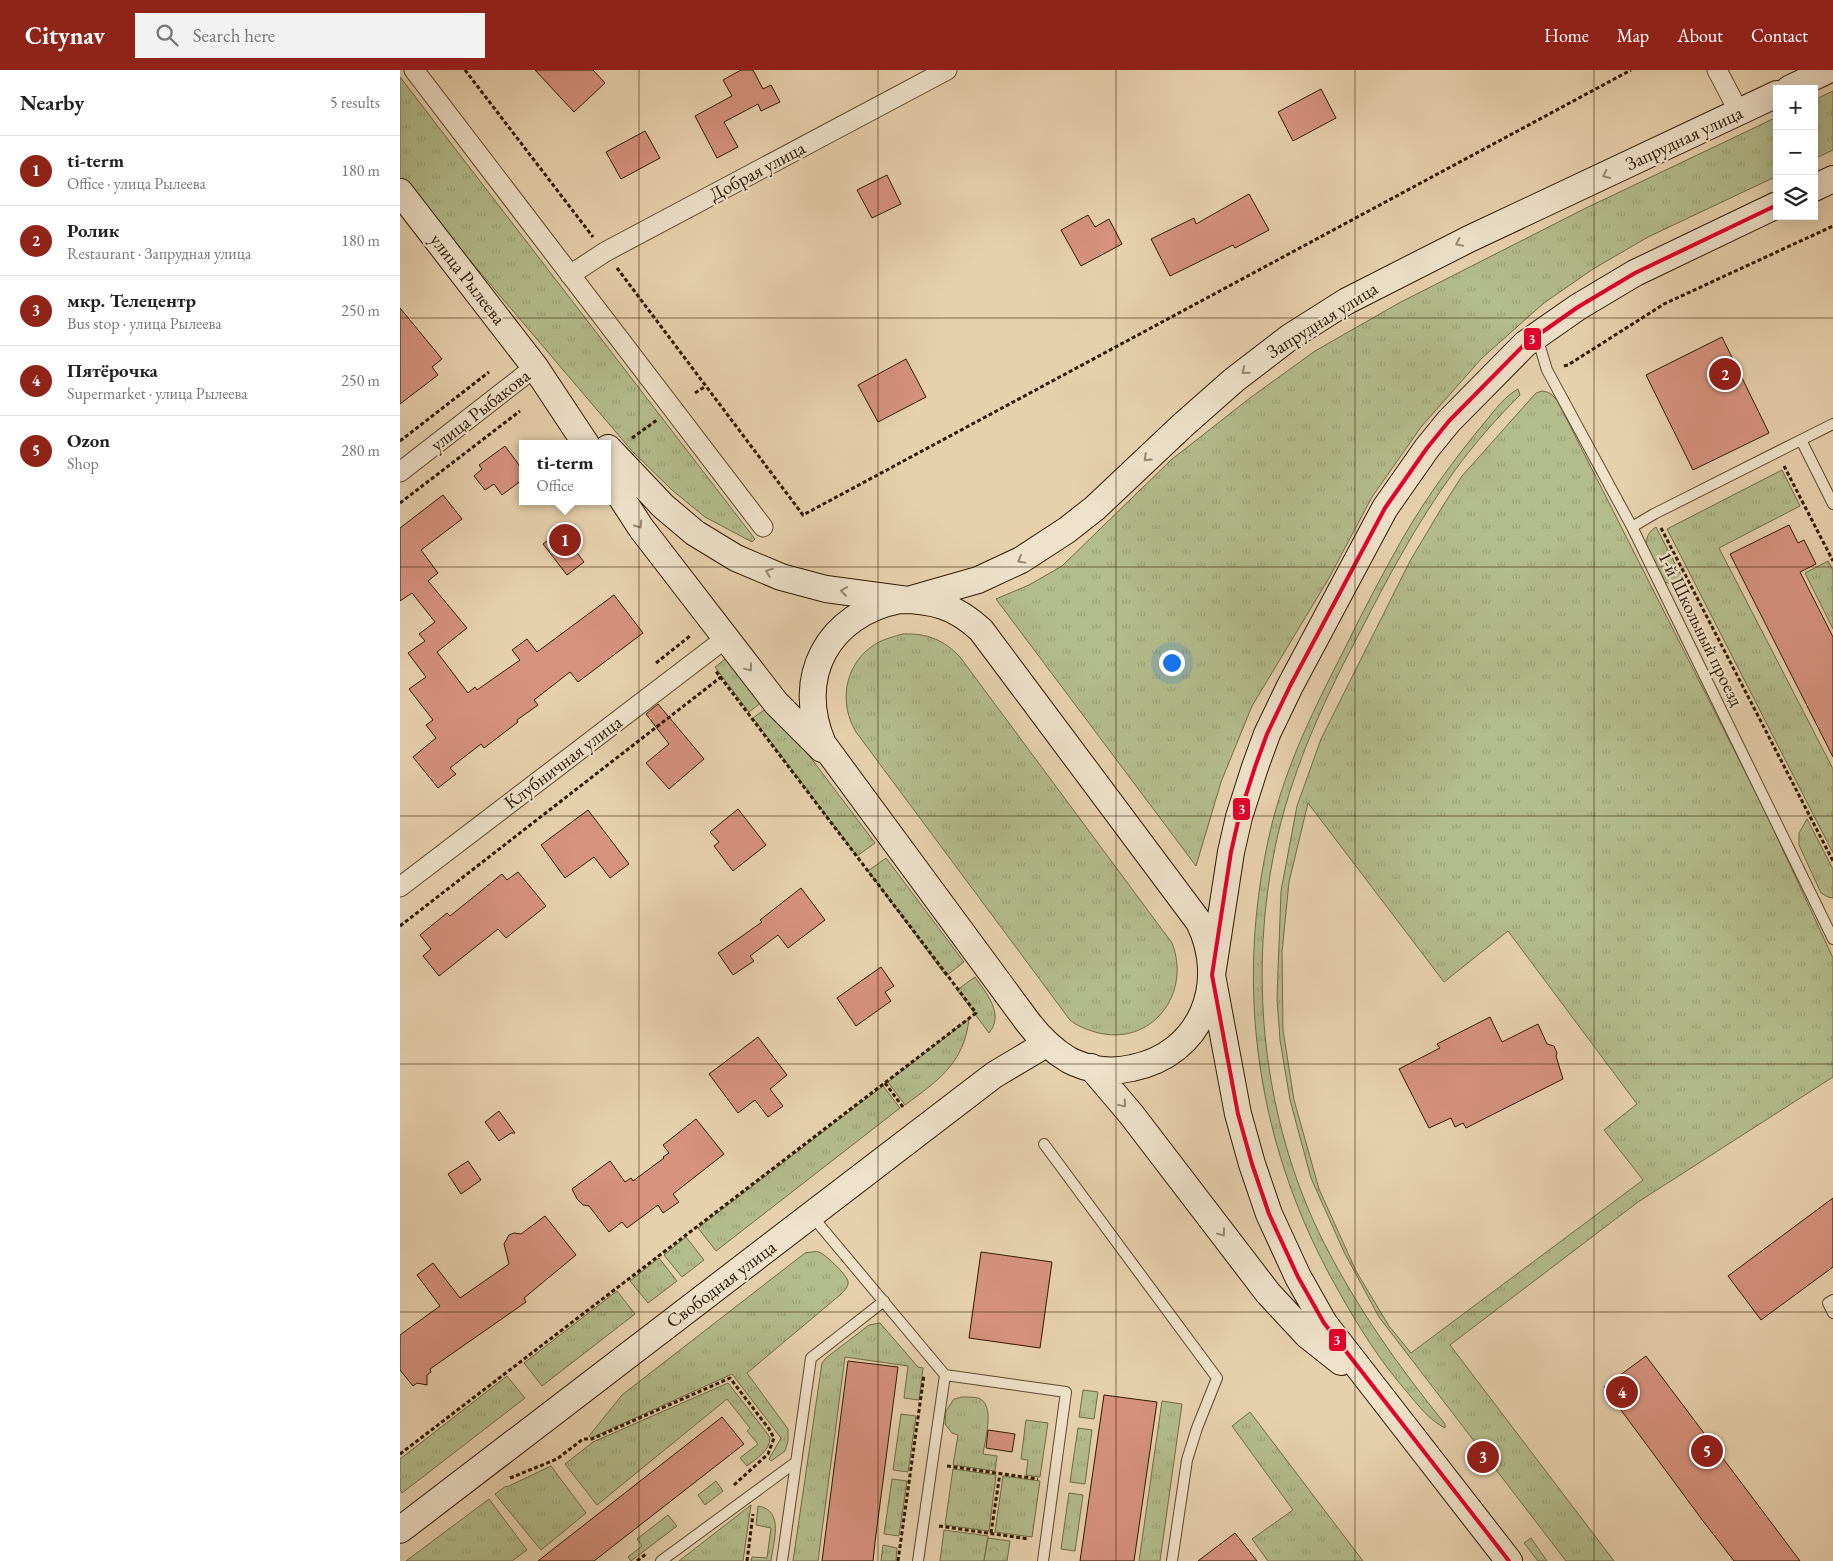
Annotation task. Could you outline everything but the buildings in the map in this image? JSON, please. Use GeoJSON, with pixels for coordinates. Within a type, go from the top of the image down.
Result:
{"type":"FeatureCollection","features":[{"type":"Feature","properties":{"kind":"main road"},"geometry":{"type":"LineString","coordinates":[[1796,85],[1828,70]]}},
{"type":"Feature","properties":{"kind":"main road","name":"Запрудная улица"},"geometry":{"type":"LineString","coordinates":[[908,600],[978,580],[1013,564],[1052,541],[1096,508],[1183,424],[1260,359],[1347,301],[1460,242],[1773,96]]}},
{"type":"Feature","properties":{"kind":"main road"},"geometry":{"type":"LineString","coordinates":[[1818,186],[1833,179]]}},
{"type":"Feature","properties":{"kind":"main road","name":"улица Рылеева"},"geometry":{"type":"LineString","coordinates":[[400,192],[535,367],[583,440]]}},
{"type":"Feature","properties":{"kind":"main road"},"geometry":{"type":"LineString","coordinates":[[908,600],[886,603],[858,615],[847,623],[827,645],[820,659],[812,687],[813,717],[823,744],[833,760],[1046,1044],[1070,1060],[1091,1067],[1113,1070],[1128,1069],[1156,1061],[1180,1044],[1199,1021],[1210,994],[1224,887],[1239,817],[1261,750],[1290,686],[1368,538],[1406,477],[1449,421],[1525,344],[1592,298],[1636,273],[1773,207]]}},
{"type":"Feature","properties":{"kind":"main road","name":"улица Рылеева"},"geometry":{"type":"LineString","coordinates":[[535,367],[607,440]]}},
{"type":"Feature","properties":{"kind":"main road","name":"улица Рылеева"},"geometry":{"type":"LineString","coordinates":[[612,445],[642,486],[675,517],[695,533],[729,554],[781,577],[826,589],[930,602],[957,612],[970,620],[990,640],[1196,917],[1206,936],[1210,950],[1212,975]]}},
{"type":"Feature","properties":{"kind":"main road"},"geometry":{"type":"LineString","coordinates":[[611,483],[641,528],[776,703],[833,760]]}},
{"type":"Feature","properties":{"kind":"main road"},"geometry":{"type":"LineString","coordinates":[[1212,975],[1240,1122],[1269,1214],[1294,1270],[1324,1323],[1509,1561]]}},
{"type":"Feature","properties":{"kind":"main road","name":"Свободная улица"},"geometry":{"type":"LineString","coordinates":[[400,1530],[994,1075],[1046,1044]]}},
{"type":"Feature","properties":{"kind":"main road"},"geometry":{"type":"LineString","coordinates":[[1091,1067],[1131,1114],[1268,1293],[1308,1335],[1380,1394]]}},
{"type":"Feature","properties":{"kind":"street"},"geometry":{"type":"LineString","coordinates":[[414,70],[763,527]]}},
{"type":"Feature","properties":{"kind":"street","name":"Добрая улица"},"geometry":{"type":"LineString","coordinates":[[570,275],[605,252],[947,70]]}},
{"type":"Feature","properties":{"kind":"street"},"geometry":{"type":"LineString","coordinates":[[1717,70],[1739,112]]}},
{"type":"Feature","properties":{"kind":"street","name":"улица Рыбакова"},"geometry":{"type":"LineString","coordinates":[[400,472],[535,367]]}},
{"type":"Feature","properties":{"kind":"street","name":"Клубничная улица"},"geometry":{"type":"LineString","coordinates":[[400,887],[726,638]]}},
{"type":"Feature","properties":{"kind":"lane","name":"1-й Школьный проезд"},"geometry":{"type":"LineString","coordinates":[[1536,336],[1547,370],[1632,527],[1829,918],[1833,939]]}},
{"type":"Feature","properties":{"kind":"lane"},"geometry":{"type":"LineString","coordinates":[[1632,527],[1654,514],[1833,424]]}},
{"type":"Feature","properties":{"kind":"lane"},"geometry":{"type":"LineString","coordinates":[[1801,440],[1833,504]]}},
{"type":"Feature","properties":{"kind":"lane"},"geometry":{"type":"LineString","coordinates":[[1044,1144],[1217,1378],[1197,1428],[1187,1460],[1172,1561]]}},
{"type":"Feature","properties":{"kind":"lane"},"geometry":{"type":"LineString","coordinates":[[811,1215],[944,1375],[1066,1392],[1043,1561]]}},
{"type":"Feature","properties":{"kind":"lane"},"geometry":{"type":"LineString","coordinates":[[1833,1300],[1828,1303],[1833,1313]]}},
{"type":"Feature","properties":{"kind":"lane"},"geometry":{"type":"LineString","coordinates":[[782,1561],[811,1358],[884,1301]]}},
{"type":"Feature","properties":{"kind":"lane"},"geometry":{"type":"LineString","coordinates":[[918,1561],[944,1375]]}},
{"type":"Feature","properties":{"kind":"lane"},"geometry":{"type":"LineString","coordinates":[[661,1561],[796,1462]]}},
{"type":"Feature","properties":{"kind":"path"},"geometry":{"type":"LineString","coordinates":[[465,70],[803,515],[1631,70]]}},
{"type":"Feature","properties":{"kind":"path"},"geometry":{"type":"LineString","coordinates":[[1547,370],[1568,366],[1664,304],[1833,226]]}},
{"type":"Feature","properties":{"kind":"path"},"geometry":{"type":"LineString","coordinates":[[400,441],[490,372]]}},
{"type":"Feature","properties":{"kind":"path"},"geometry":{"type":"LineString","coordinates":[[695,394],[706,386]]}},
{"type":"Feature","properties":{"kind":"path"},"geometry":{"type":"LineString","coordinates":[[400,503],[520,411]]}},
{"type":"Feature","properties":{"kind":"path"},"geometry":{"type":"LineString","coordinates":[[612,445],[660,418]]}},
{"type":"Feature","properties":{"kind":"path"},"geometry":{"type":"LineString","coordinates":[[1776,471],[1784,466],[1833,561]]}},
{"type":"Feature","properties":{"kind":"path"},"geometry":{"type":"LineString","coordinates":[[1654,514],[1833,861]]}},
{"type":"Feature","properties":{"kind":"path"},"geometry":{"type":"LineString","coordinates":[[1662,530],[1670,525]]}},
{"type":"Feature","properties":{"kind":"path"},"geometry":{"type":"LineString","coordinates":[[400,1454],[976,1013],[704,655]]}},
{"type":"Feature","properties":{"kind":"path"},"geometry":{"type":"LineString","coordinates":[[400,926],[721,677]]}},
{"type":"Feature","properties":{"kind":"path"},"geometry":{"type":"LineString","coordinates":[[885,1083],[902,1107]]}},
{"type":"Feature","properties":{"kind":"path"},"geometry":{"type":"LineString","coordinates":[[898,1561],[923,1372]]}},
{"type":"Feature","properties":{"kind":"path"},"geometry":{"type":"LineString","coordinates":[[506,1480],[558,1459],[583,1439],[592,1439],[730,1378],[774,1438],[768,1454],[731,1488]]}},
{"type":"Feature","properties":{"kind":"path"},"geometry":{"type":"LineString","coordinates":[[912,1461],[1054,1482]]}},
{"type":"Feature","properties":{"kind":"path"},"geometry":{"type":"LineString","coordinates":[[991,1533],[1000,1474]]}},
{"type":"Feature","properties":{"kind":"path"},"geometry":{"type":"LineString","coordinates":[[746,1561],[756,1491]]}},
{"type":"Feature","properties":{"kind":"path"},"geometry":{"type":"LineString","coordinates":[[923,1524],[1046,1541]]}},
{"type":"Feature","properties":{"kind":"path"},"geometry":{"type":"LineString","coordinates":[[637,1561],[651,1550]]}},
{"type":"Feature","properties":{"kind":"green space"},"geometry":{"type":"Polygon","coordinates":[[[400,77],[755,539],[752,542],[705,517],[672,490],[632,451],[400,178],[400,77]]]}},
{"type":"Feature","properties":{"kind":"green space"},"geometry":{"type":"Polygon","coordinates":[[[1833,91],[1833,150],[1818,157],[1818,130],[1818,98],[1833,91]]]}},
{"type":"Feature","properties":{"kind":"green space"},"geometry":{"type":"Polygon","coordinates":[[[1773,119],[1773,178],[1648,237],[1593,269],[1544,303],[1482,358],[1421,427],[1372,497],[1329,578],[1252,706],[1221,782],[1196,866],[996,599],[1029,585],[1062,566],[1171,460],[1250,398],[1315,351],[1399,303],[1584,209],[1773,119]]]}},
{"type":"Feature","properties":{"kind":"green space"},"geometry":{"type":"Polygon","coordinates":[[[1518,389],[1520,395],[1485,432],[1461,463],[1415,531],[1347,656],[1324,705],[1293,781],[1278,834],[1268,885],[1263,937],[1262,990],[1266,1042],[1274,1094],[1286,1145],[1303,1195],[1324,1243],[1350,1291],[1395,1359],[1445,1424],[1445,1428],[1429,1417],[1415,1402],[1379,1356],[1338,1290],[1310,1236],[1288,1180],[1271,1123],[1260,1065],[1254,1007],[1254,947],[1260,888],[1271,828],[1293,759],[1312,715],[1366,607],[1413,521],[1442,477],[1474,436],[1500,404],[1518,389]]]}},
{"type":"Feature","properties":{"kind":"green space"},"geometry":{"type":"Polygon","coordinates":[[[1548,392],[1559,404],[1765,811],[1833,958],[1833,1077],[1638,1202],[1450,1345],[1614,1561],[1566,1561],[1379,1317],[1344,1252],[1311,1178],[1290,1100],[1280,1040],[1277,998],[1281,891],[1297,806],[1321,739],[1410,561],[1441,509],[1462,476],[1536,393],[1548,392]],[[1308,803],[1289,882],[1282,952],[1283,1030],[1294,1100],[1319,1189],[1356,1271],[1389,1326],[1411,1353],[1643,1180],[1604,1130],[1637,1104],[1508,931],[1444,982],[1308,803]]]}},
{"type":"Feature","properties":{"kind":"green space"},"geometry":{"type":"Polygon","coordinates":[[[1782,470],[1800,506],[1719,548],[1833,769],[1833,853],[1667,529],[1782,470]]]}},
{"type":"Feature","properties":{"kind":"green space"},"geometry":{"type":"Polygon","coordinates":[[[1656,527],[1685,583],[1677,585],[1664,582],[1652,561],[1646,546],[1650,533],[1656,527]]]}},
{"type":"Feature","properties":{"kind":"green space"},"geometry":{"type":"Polygon","coordinates":[[[1828,561],[1833,570],[1833,629],[1805,573],[1828,561]]]}},
{"type":"Feature","properties":{"kind":"green space"},"geometry":{"type":"Polygon","coordinates":[[[903,634],[927,636],[948,646],[960,657],[1172,943],[1177,962],[1176,981],[1171,998],[1162,1013],[1149,1024],[1133,1032],[1115,1035],[1095,1032],[1079,1026],[1070,1020],[856,732],[847,710],[847,686],[850,675],[862,655],[871,647],[886,639],[903,634]]]}},
{"type":"Feature","properties":{"kind":"green space"},"geometry":{"type":"Polygon","coordinates":[[[733,653],[767,698],[749,712],[715,667],[733,653]]]}},
{"type":"Feature","properties":{"kind":"green space"},"geometry":{"type":"Polygon","coordinates":[[[771,705],[875,843],[857,856],[753,718],[771,705]]]}},
{"type":"Feature","properties":{"kind":"green space"},"geometry":{"type":"Polygon","coordinates":[[[1807,819],[1833,869],[1833,898],[1821,893],[1799,845],[1799,833],[1807,819]]]}},
{"type":"Feature","properties":{"kind":"green space"},"geometry":{"type":"Polygon","coordinates":[[[886,858],[964,962],[946,976],[868,871],[886,858]]]}},
{"type":"Feature","properties":{"kind":"green space"},"geometry":{"type":"Polygon","coordinates":[[[975,977],[995,1011],[993,1026],[989,1033],[957,990],[975,977]]]}},
{"type":"Feature","properties":{"kind":"green space"},"geometry":{"type":"Polygon","coordinates":[[[969,1019],[962,1047],[956,1059],[939,1078],[905,1105],[888,1082],[969,1019]]]}},
{"type":"Feature","properties":{"kind":"green space"},"geometry":{"type":"Polygon","coordinates":[[[883,1086],[900,1108],[716,1251],[698,1228],[883,1086]]]}},
{"type":"Feature","properties":{"kind":"green space"},"geometry":{"type":"Polygon","coordinates":[[[686,1237],[704,1260],[682,1277],[664,1255],[686,1237]]]}},
{"type":"Feature","properties":{"kind":"green space"},"geometry":{"type":"Polygon","coordinates":[[[816,1252],[826,1256],[843,1274],[848,1281],[847,1287],[840,1295],[747,1373],[788,1429],[788,1441],[785,1451],[771,1461],[769,1459],[781,1438],[732,1374],[591,1438],[589,1436],[622,1395],[805,1253],[816,1252]]]}},
{"type":"Feature","properties":{"kind":"green space"},"geometry":{"type":"Polygon","coordinates":[[[659,1258],[677,1281],[648,1303],[630,1281],[659,1258]]]}},
{"type":"Feature","properties":{"kind":"green space"},"geometry":{"type":"Polygon","coordinates":[[[617,1291],[635,1314],[542,1386],[524,1363],[617,1291]]]}},
{"type":"Feature","properties":{"kind":"green space"},"geometry":{"type":"Polygon","coordinates":[[[880,1323],[918,1367],[923,1368],[919,1400],[904,1398],[908,1366],[845,1357],[818,1561],[793,1561],[822,1363],[869,1325],[880,1323]]]}},
{"type":"Feature","properties":{"kind":"green space"},"geometry":{"type":"Polygon","coordinates":[[[507,1376],[525,1398],[402,1493],[400,1490],[400,1459],[507,1376]]]}},
{"type":"Feature","properties":{"kind":"green space"},"geometry":{"type":"Polygon","coordinates":[[[728,1383],[770,1437],[765,1450],[747,1466],[740,1458],[758,1444],[747,1431],[750,1428],[727,1399],[597,1505],[565,1464],[593,1442],[728,1383]]]}},
{"type":"Feature","properties":{"kind":"green space"},"geometry":{"type":"Polygon","coordinates":[[[1083,1390],[1098,1392],[1094,1419],[1079,1417],[1083,1390]]]}},
{"type":"Feature","properties":{"kind":"green space"},"geometry":{"type":"Polygon","coordinates":[[[962,1397],[978,1398],[987,1407],[988,1423],[983,1454],[997,1456],[995,1471],[953,1465],[958,1435],[952,1433],[945,1424],[946,1411],[954,1399],[962,1397]]]}},
{"type":"Feature","properties":{"kind":"green space"},"geometry":{"type":"Polygon","coordinates":[[[1162,1401],[1182,1404],[1160,1561],[1139,1561],[1162,1401]]]}},
{"type":"Feature","properties":{"kind":"green space"},"geometry":{"type":"Polygon","coordinates":[[[1250,1412],[1363,1561],[1268,1561],[1252,1539],[1293,1510],[1232,1426],[1250,1412]]]}},
{"type":"Feature","properties":{"kind":"green space"},"geometry":{"type":"Polygon","coordinates":[[[901,1414],[916,1416],[908,1472],[893,1470],[901,1414]]]}},
{"type":"Feature","properties":{"kind":"green space"},"geometry":{"type":"Polygon","coordinates":[[[1026,1420],[1048,1423],[1040,1477],[1026,1475],[1028,1460],[1021,1459],[1026,1420]]]}},
{"type":"Feature","properties":{"kind":"green space"},"geometry":{"type":"Polygon","coordinates":[[[1078,1428],[1092,1430],[1085,1484],[1070,1482],[1078,1428]]]}},
{"type":"Feature","properties":{"kind":"green space"},"geometry":{"type":"Polygon","coordinates":[[[551,1466],[586,1513],[541,1550],[495,1494],[506,1486],[551,1466]]]}},
{"type":"Feature","properties":{"kind":"green space"},"geometry":{"type":"Polygon","coordinates":[[[953,1469],[996,1475],[989,1531],[945,1525],[953,1469]]]}},
{"type":"Feature","properties":{"kind":"green space"},"geometry":{"type":"Polygon","coordinates":[[[1003,1476],[1040,1481],[1032,1537],[995,1532],[1003,1476]]]}},
{"type":"Feature","properties":{"kind":"green space"},"geometry":{"type":"Polygon","coordinates":[[[892,1479],[907,1481],[899,1536],[884,1534],[892,1479]]]}},
{"type":"Feature","properties":{"kind":"green space"},"geometry":{"type":"Polygon","coordinates":[[[716,1481],[723,1491],[705,1505],[698,1495],[716,1481]]]}},
{"type":"Feature","properties":{"kind":"green space"},"geometry":{"type":"Polygon","coordinates":[[[1069,1493],[1083,1495],[1075,1551],[1061,1549],[1069,1493]]]}},
{"type":"Feature","properties":{"kind":"green space"},"geometry":{"type":"Polygon","coordinates":[[[489,1499],[527,1550],[512,1561],[406,1561],[489,1499]]]}},
{"type":"Feature","properties":{"kind":"green space"},"geometry":{"type":"Polygon","coordinates":[[[751,1505],[743,1561],[679,1561],[751,1505]]]}},
{"type":"Feature","properties":{"kind":"green space"},"geometry":{"type":"Polygon","coordinates":[[[758,1506],[766,1509],[775,1520],[775,1537],[771,1561],[751,1561],[752,1557],[767,1558],[771,1528],[756,1525],[758,1506]]]}},
{"type":"Feature","properties":{"kind":"green space"},"geometry":{"type":"Polygon","coordinates":[[[668,1515],[677,1526],[631,1561],[628,1557],[642,1546],[637,1539],[668,1515]]]}},
{"type":"Feature","properties":{"kind":"green space"},"geometry":{"type":"Polygon","coordinates":[[[944,1530],[988,1536],[984,1561],[940,1561],[944,1530]]]}},
{"type":"Feature","properties":{"kind":"green space"},"geometry":{"type":"Polygon","coordinates":[[[988,1538],[1010,1541],[1007,1561],[984,1561],[988,1538]]]}},
{"type":"Feature","properties":{"kind":"green space"},"geometry":{"type":"Polygon","coordinates":[[[1531,1538],[1547,1561],[1538,1561],[1524,1543],[1531,1538]]]}},
{"type":"Feature","properties":{"kind":"green space"},"geometry":{"type":"Polygon","coordinates":[[[883,1545],[897,1548],[896,1561],[881,1561],[883,1545]]]}},
{"type":"Feature","properties":{"kind":"transit line","name":"3"},"geometry":{"type":"LineString","coordinates":[[1509,1561],[1324,1323],[1298,1277],[1269,1214],[1238,1114],[1212,975],[1231,852],[1239,817],[1255,767],[1267,734],[1290,686],[1385,508],[1427,448],[1449,421],[1525,344],[1578,307],[1635,273],[1773,207]]}},
{"type":"Feature","properties":{"kind":"place","name":"Ролик"},"geometry":{"type":"Point","coordinates":[1725,374]}},
{"type":"Feature","properties":{"kind":"place","name":"ti-term"},"geometry":{"type":"Point","coordinates":[565,540]}},
{"type":"Feature","properties":{"kind":"place","name":"Пятёрочка"},"geometry":{"type":"Point","coordinates":[1622,1392]}},
{"type":"Feature","properties":{"kind":"place","name":"Ozon"},"geometry":{"type":"Point","coordinates":[1707,1451]}},
{"type":"Feature","properties":{"kind":"place","name":"мкр. Телецентр"},"geometry":{"type":"Point","coordinates":[1483,1457]}}]}
